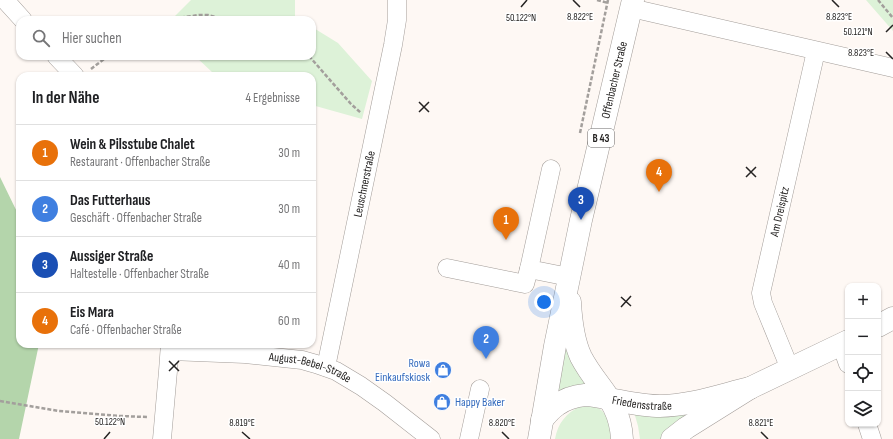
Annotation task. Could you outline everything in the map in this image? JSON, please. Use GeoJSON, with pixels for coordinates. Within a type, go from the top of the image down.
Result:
{"type":"FeatureCollection","features":[{"type":"Feature","properties":{"kind":"main road","name":"Offenbacher Straße"},"geometry":{"type":"LineString","coordinates":[[540,430],[569,277],[632,4]]}},
{"type":"Feature","properties":{"kind":"main road","name":"Offenbacher Straße"},"geometry":{"type":"LineString","coordinates":[[569,277],[573,333],[580,356],[610,399],[619,416],[622,439]]}},
{"type":"Feature","properties":{"kind":"main road"},"geometry":{"type":"LineString","coordinates":[[881,324],[893,318]]}},
{"type":"Feature","properties":{"kind":"main road","name":"Friedensstraße"},"geometry":{"type":"LineString","coordinates":[[672,439],[686,428],[750,388],[790,369],[845,350]]}},
{"type":"Feature","properties":{"kind":"main road","name":"Friedensstraße"},"geometry":{"type":"LineString","coordinates":[[540,430],[549,412],[556,405],[566,400],[586,395],[642,405],[667,406],[693,402],[750,388]]}},
{"type":"Feature","properties":{"kind":"street","name":"Leuschnerstraße"},"geometry":{"type":"LineString","coordinates":[[326,367],[393,45],[397,0]]}},
{"type":"Feature","properties":{"kind":"street"},"geometry":{"type":"LineString","coordinates":[[10,2],[20,16]]}},
{"type":"Feature","properties":{"kind":"street"},"geometry":{"type":"LineString","coordinates":[[632,4],[816,51],[893,68]]}},
{"type":"Feature","properties":{"kind":"street","name":"Am Dreispitz"},"geometry":{"type":"LineString","coordinates":[[790,369],[763,302],[761,293],[816,51]]}},
{"type":"Feature","properties":{"kind":"street"},"geometry":{"type":"LineString","coordinates":[[62,60],[78,72]]}},
{"type":"Feature","properties":{"kind":"street"},"geometry":{"type":"LineString","coordinates":[[447,268],[525,284],[551,169]]}},
{"type":"Feature","properties":{"kind":"street"},"geometry":{"type":"LineString","coordinates":[[529,268],[569,277]]}},
{"type":"Feature","properties":{"kind":"street"},"geometry":{"type":"LineString","coordinates":[[162,439],[170,348]]}},
{"type":"Feature","properties":{"kind":"street","name":"August-Bebel-Straße"},"geometry":{"type":"LineString","coordinates":[[181,348],[272,356],[302,360],[326,367],[336,371],[361,386],[431,439]]}},
{"type":"Feature","properties":{"kind":"street"},"geometry":{"type":"LineString","coordinates":[[469,439],[480,389]]}},
{"type":"Feature","properties":{"kind":"street"},"geometry":{"type":"LineString","coordinates":[[868,427],[872,439]]}},
{"type":"Feature","properties":{"kind":"path"},"geometry":{"type":"LineString","coordinates":[[878,0],[893,18]]}},
{"type":"Feature","properties":{"kind":"path"},"geometry":{"type":"LineString","coordinates":[[192,16],[212,16]]}},
{"type":"Feature","properties":{"kind":"path"},"geometry":{"type":"LineString","coordinates":[[84,72],[102,60]]}},
{"type":"Feature","properties":{"kind":"path"},"geometry":{"type":"LineString","coordinates":[[312,60],[351,104],[376,126]]}},
{"type":"Feature","properties":{"kind":"path"},"geometry":{"type":"LineString","coordinates":[[0,401],[58,411],[120,416],[164,417]]}},
{"type":"Feature","properties":{"kind":"green space"},"geometry":{"type":"Polygon","coordinates":[[[191,0],[295,0],[295,16],[175,16],[191,0]]]}},
{"type":"Feature","properties":{"kind":"green space"},"geometry":{"type":"Polygon","coordinates":[[[866,0],[893,0],[893,31],[866,0]]]}},
{"type":"Feature","properties":{"kind":"green space"},"geometry":{"type":"Polygon","coordinates":[[[316,29],[338,43],[372,81],[362,119],[316,106],[316,72],[212,72],[199,60],[316,60],[316,29]]]}},
{"type":"Feature","properties":{"kind":"green space"},"geometry":{"type":"Polygon","coordinates":[[[0,177],[16,210],[16,348],[38,348],[19,439],[0,439],[0,177]]]}},
{"type":"Feature","properties":{"kind":"green space"},"geometry":{"type":"Polygon","coordinates":[[[565,330],[590,384],[572,386],[556,393],[565,330]]]}},
{"type":"Feature","properties":{"kind":"green space"},"geometry":{"type":"Polygon","coordinates":[[[581,406],[596,407],[601,410],[608,419],[616,439],[555,439],[558,428],[567,415],[581,406]]]}},
{"type":"Feature","properties":{"kind":"green space"},"geometry":{"type":"Polygon","coordinates":[[[634,412],[691,413],[661,439],[640,439],[634,412]]]}},
{"type":"Feature","properties":{"kind":"place","name":"Eis Mara"},"geometry":{"type":"Point","coordinates":[659,192]}},
{"type":"Feature","properties":{"kind":"place","name":"Aussiger Straße"},"geometry":{"type":"Point","coordinates":[581,220]}},
{"type":"Feature","properties":{"kind":"place","name":"Wein & Pilsstube Chalet"},"geometry":{"type":"Point","coordinates":[506,240]}},
{"type":"Feature","properties":{"kind":"place","name":"Das Futterhaus"},"geometry":{"type":"Point","coordinates":[486,359]}},
{"type":"Feature","properties":{"kind":"place","name":"Rowa Einkaufskiosk"},"geometry":{"type":"Point","coordinates":[443,370]}},
{"type":"Feature","properties":{"kind":"place","name":"Happy Baker"},"geometry":{"type":"Point","coordinates":[442,402]}}]}
